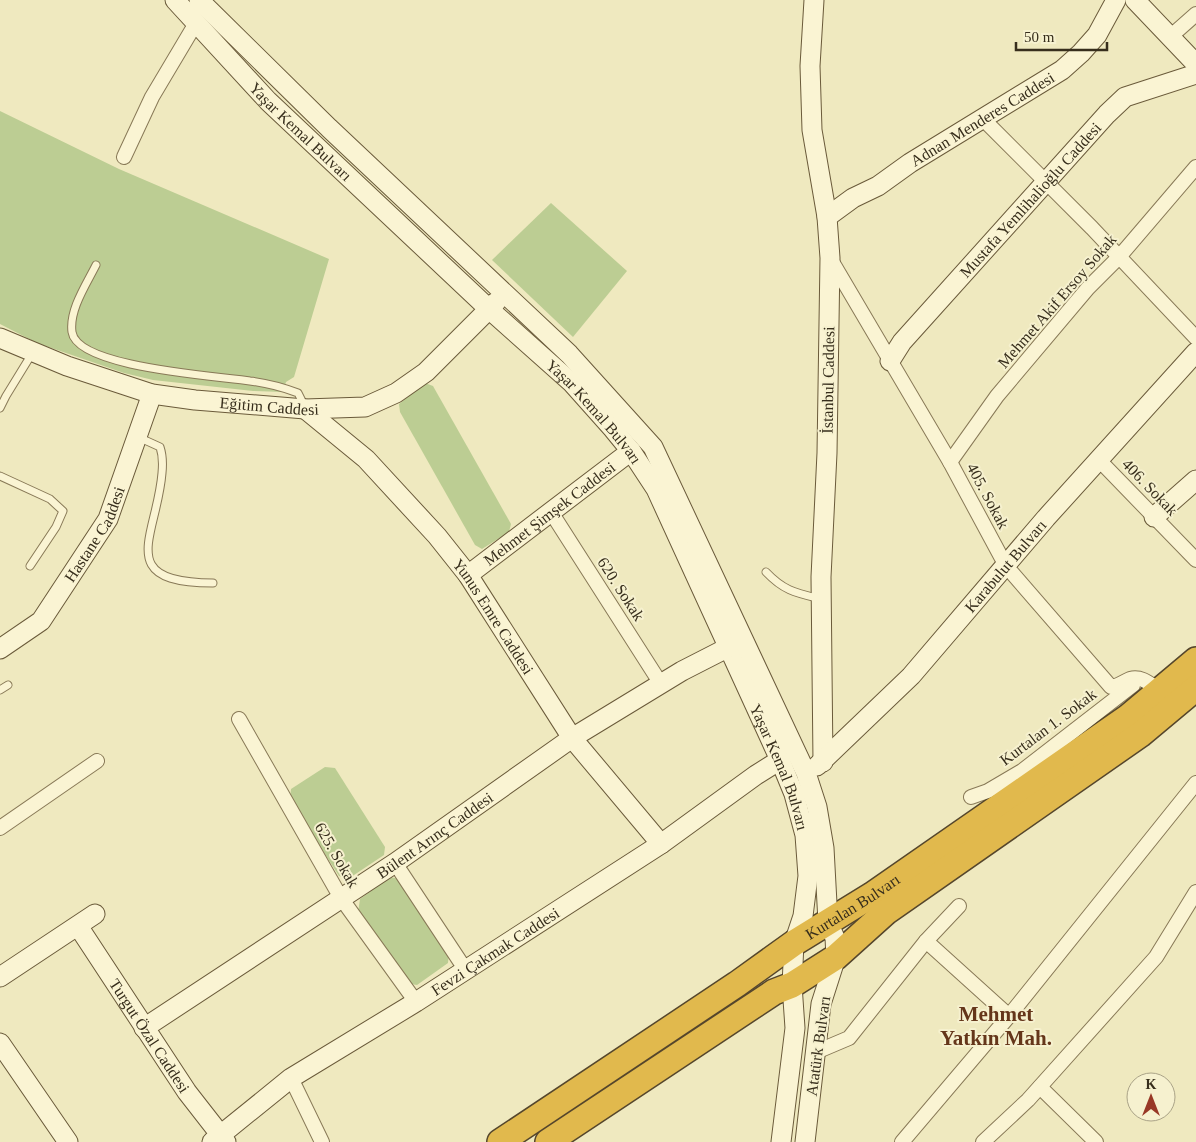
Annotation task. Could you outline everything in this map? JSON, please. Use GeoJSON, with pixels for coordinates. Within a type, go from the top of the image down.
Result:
{"type":"FeatureCollection","features":[{"type":"Feature","properties":{"kind":"highway","name":"Kurtalan Bulvarı"},"geometry":{"type":"LineString","coordinates":[[500,1142],[737,984],[794,943],[872,894],[1128,717],[1150,684],[1196,660]]}},
{"type":"Feature","properties":{"kind":"highway","name":"Kurtalan Bulvarı"},"geometry":{"type":"LineString","coordinates":[[555,1140],[774,992],[792,985],[836,957],[886,912],[1141,734],[1196,688]]}},
{"type":"Feature","properties":{"kind":"street","name":"Yaşar Kemal Bulvarı"},"geometry":{"type":"LineString","coordinates":[[175,0],[268,101],[490,310],[572,383],[631,451],[656,490],[794,794],[805,835],[808,876],[803,916],[794,943]]}},
{"type":"Feature","properties":{"kind":"street","name":"Yaşar Kemal Bulvarı"},"geometry":{"type":"LineString","coordinates":[[199,0],[329,128],[570,354],[652,447],[806,773],[817,807],[824,848],[828,922]]}},
{"type":"Feature","properties":{"kind":"street","name":"İstanbul Caddesi"},"geometry":{"type":"LineString","coordinates":[[814,0],[810,66],[812,130],[827,217],[830,258],[827,453],[821,599],[823,762]]}},
{"type":"Feature","properties":{"kind":"street","name":"Adnan Menderes Caddesi"},"geometry":{"type":"LineString","coordinates":[[827,217],[853,198],[878,186],[910,163],[1062,70],[1097,35],[1116,0]]}},
{"type":"Feature","properties":{"kind":"street"},"geometry":{"type":"LineString","coordinates":[[1135,0],[1196,64]]}},
{"type":"Feature","properties":{"kind":"street"},"geometry":{"type":"LineString","coordinates":[[1170,37],[1196,14]]}},
{"type":"Feature","properties":{"kind":"street"},"geometry":{"type":"LineString","coordinates":[[124,157],[152,97],[196,24]]}},
{"type":"Feature","properties":{"kind":"street","name":"Mustafa Yemlihalioğlu Caddesi"},"geometry":{"type":"LineString","coordinates":[[890,361],[902,342],[1045,181],[1125,97],[1196,74]]}},
{"type":"Feature","properties":{"kind":"street"},"geometry":{"type":"LineString","coordinates":[[984,119],[1120,257],[1196,338]]}},
{"type":"Feature","properties":{"kind":"street","name":"Mehmet Akif Ersoy Sokak"},"geometry":{"type":"LineString","coordinates":[[950,462],[997,396],[1088,288],[1120,257],[1196,167]]}},
{"type":"Feature","properties":{"kind":"street","name":"405. Sokak"},"geometry":{"type":"LineString","coordinates":[[830,258],[950,462],[1006,566],[1112,687],[1118,686],[1130,679],[1150,684]]}},
{"type":"Feature","properties":{"kind":"street","name":"Eğitim Caddesi"},"geometry":{"type":"LineString","coordinates":[[0,338],[67,366],[152,394],[305,410],[365,408],[396,392],[426,372],[490,310],[505,292]]}},
{"type":"Feature","properties":{"kind":"street","name":"Karabulut Bulvarı"},"geometry":{"type":"LineString","coordinates":[[806,773],[823,762],[911,676],[1196,352]]}},
{"type":"Feature","properties":{"kind":"street","name":"Hastane Caddesi"},"geometry":{"type":"LineString","coordinates":[[0,650],[41,621],[108,519],[152,394]]}},
{"type":"Feature","properties":{"kind":"street","name":"Yunus Emre Caddesi"},"geometry":{"type":"LineString","coordinates":[[305,410],[366,459],[437,536],[468,575],[572,738],[660,844]]}},
{"type":"Feature","properties":{"kind":"street","name":"Mehmet Şimşek Caddesi"},"geometry":{"type":"LineString","coordinates":[[468,575],[631,451]]}},
{"type":"Feature","properties":{"kind":"street","name":"406. Sokak"},"geometry":{"type":"LineString","coordinates":[[1100,460],[1196,560]]}},
{"type":"Feature","properties":{"kind":"street"},"geometry":{"type":"LineString","coordinates":[[1154,517],[1196,480]]}},
{"type":"Feature","properties":{"kind":"street","name":"620. Sokak"},"geometry":{"type":"LineString","coordinates":[[551,512],[661,684]]}},
{"type":"Feature","properties":{"kind":"street","name":"Bülent Arınç Caddesi"},"geometry":{"type":"LineString","coordinates":[[144,1028],[395,863],[572,738],[682,671],[727,648]]}},
{"type":"Feature","properties":{"kind":"street","name":"Kurtalan 1. Sokak"},"geometry":{"type":"LineString","coordinates":[[971,797],[988,791],[1022,771],[1150,684]]}},
{"type":"Feature","properties":{"kind":"street","name":"625. Sokak"},"geometry":{"type":"LineString","coordinates":[[239,719],[341,898],[416,1002]]}},
{"type":"Feature","properties":{"kind":"street","name":"Fevzi Çakmak Caddesi"},"geometry":{"type":"LineString","coordinates":[[220,1140],[291,1078],[416,1002],[660,844],[780,760]]}},
{"type":"Feature","properties":{"kind":"street"},"geometry":{"type":"LineString","coordinates":[[0,828],[97,761]]}},
{"type":"Feature","properties":{"kind":"street"},"geometry":{"type":"LineString","coordinates":[[902,1142],[1009,1016],[1196,783]]}},
{"type":"Feature","properties":{"kind":"street"},"geometry":{"type":"LineString","coordinates":[[395,863],[466,969]]}},
{"type":"Feature","properties":{"kind":"street"},"geometry":{"type":"LineString","coordinates":[[983,1142],[1028,1100],[1156,957],[1196,892]]}},
{"type":"Feature","properties":{"kind":"street"},"geometry":{"type":"LineString","coordinates":[[816,1052],[849,1038],[926,941],[960,906]]}},
{"type":"Feature","properties":{"kind":"street"},"geometry":{"type":"LineString","coordinates":[[0,977],[96,914]]}},
{"type":"Feature","properties":{"kind":"street","name":"Atatürk Bulvarı"},"geometry":{"type":"LineString","coordinates":[[805,1142],[821,1004],[836,957],[835,938],[828,922]]}},
{"type":"Feature","properties":{"kind":"street","name":"Turgut Özal Caddesi"},"geometry":{"type":"LineString","coordinates":[[78,926],[220,1140]]}},
{"type":"Feature","properties":{"kind":"street"},"geometry":{"type":"LineString","coordinates":[[926,941],[1009,1016]]}},
{"type":"Feature","properties":{"kind":"street","name":"Atatürk Bulvarı"},"geometry":{"type":"LineString","coordinates":[[781,1142],[795,1028],[792,985],[794,943]]}},
{"type":"Feature","properties":{"kind":"street"},"geometry":{"type":"LineString","coordinates":[[0,1043],[68,1142]]}},
{"type":"Feature","properties":{"kind":"street"},"geometry":{"type":"LineString","coordinates":[[291,1078],[322,1142]]}},
{"type":"Feature","properties":{"kind":"street"},"geometry":{"type":"LineString","coordinates":[[1040,1087],[1096,1142]]}},
{"type":"Feature","properties":{"kind":"lane"},"geometry":{"type":"LineString","coordinates":[[96,265],[72,316],[72,333],[76,342],[94,354],[170,372],[251,381],[284,387],[298,392],[305,410]]}},
{"type":"Feature","properties":{"kind":"lane"},"geometry":{"type":"LineString","coordinates":[[0,408],[33,352]]}},
{"type":"Feature","properties":{"kind":"lane"},"geometry":{"type":"LineString","coordinates":[[137,437],[160,447],[163,456],[161,485],[148,540],[148,559],[154,568],[169,578],[196,583],[213,583]]}},
{"type":"Feature","properties":{"kind":"lane"},"geometry":{"type":"LineString","coordinates":[[0,476],[50,499],[63,511],[56,527],[30,566]]}},
{"type":"Feature","properties":{"kind":"lane"},"geometry":{"type":"LineString","coordinates":[[766,572],[776,583],[792,592],[821,599]]}},
{"type":"Feature","properties":{"kind":"lane"},"geometry":{"type":"LineString","coordinates":[[0,690],[8,685]]}},
{"type":"Feature","properties":{"kind":"green space"},"geometry":{"type":"Polygon","coordinates":[[[0,111],[119,169],[329,259],[294,377],[286,382],[283,392],[253,391],[153,380],[124,373],[37,343],[0,324],[0,111]]]}},
{"type":"Feature","properties":{"kind":"green space"},"geometry":{"type":"Polygon","coordinates":[[[551,203],[627,271],[573,337],[492,260],[551,203]]]}},
{"type":"Feature","properties":{"kind":"green space"},"geometry":{"type":"Polygon","coordinates":[[[425,383],[433,386],[511,524],[509,532],[482,549],[475,545],[400,412],[399,404],[425,383]]]}},
{"type":"Feature","properties":{"kind":"green space"},"geometry":{"type":"Polygon","coordinates":[[[325,767],[335,768],[385,847],[384,855],[348,879],[339,876],[290,800],[291,789],[325,767]]]}},
{"type":"Feature","properties":{"kind":"green space"},"geometry":{"type":"Polygon","coordinates":[[[390,877],[399,879],[449,952],[448,963],[417,985],[405,983],[358,913],[360,899],[390,877]]]}},
{"type":"Feature","properties":{"kind":"district","name":"Mehmet Yatkın Mah."},"geometry":{"type":"Point","coordinates":[996,1026]}}]}
